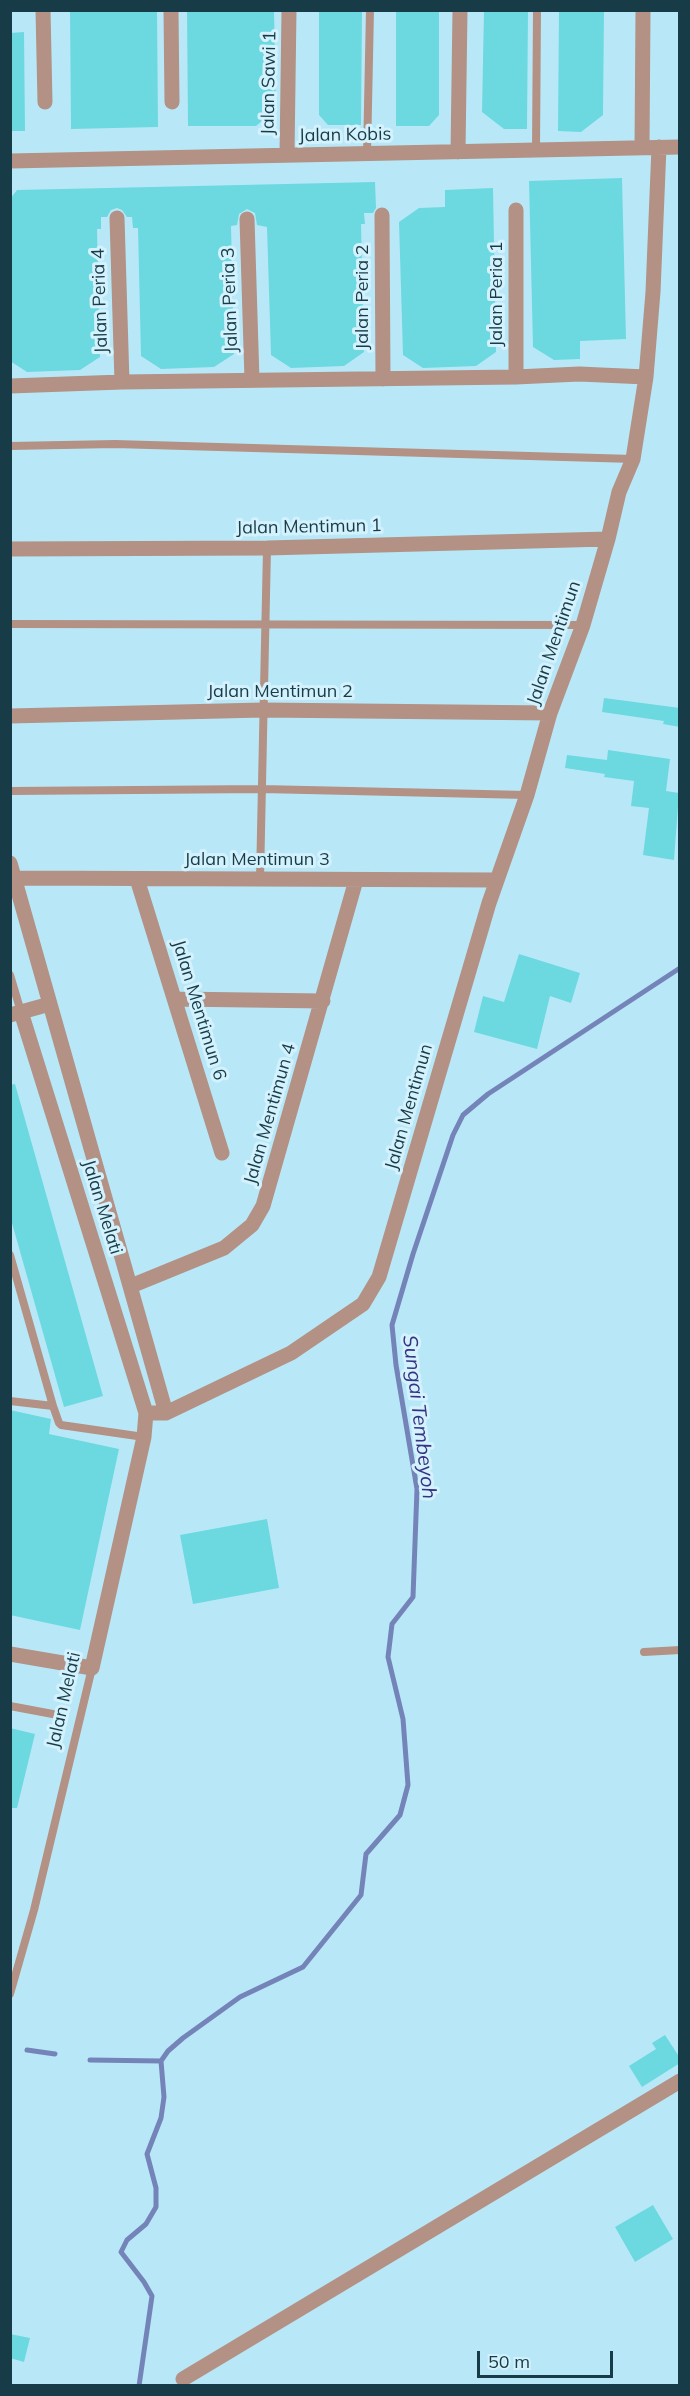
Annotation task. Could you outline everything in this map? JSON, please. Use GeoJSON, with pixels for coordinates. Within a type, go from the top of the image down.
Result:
{"type":"FeatureCollection","features":[{"type":"Feature","properties":{"kind":"street"},"geometry":{"type":"LineString","coordinates":[[43,10],[45,102]]}},
{"type":"Feature","properties":{"kind":"street"},"geometry":{"type":"LineString","coordinates":[[171,10],[172,102]]}},
{"type":"Feature","properties":{"kind":"street","name":"Jalan Sawi 1"},"geometry":{"type":"LineString","coordinates":[[287,155],[289,10]]}},
{"type":"Feature","properties":{"kind":"street"},"geometry":{"type":"LineString","coordinates":[[458,152],[460,10]]}},
{"type":"Feature","properties":{"kind":"street"},"geometry":{"type":"LineString","coordinates":[[642,147],[643,10]]}},
{"type":"Feature","properties":{"kind":"street","name":"Jalan Mentimun"},"geometry":{"type":"LineString","coordinates":[[166,1413],[291,1353],[363,1304],[379,1277],[497,880],[527,795],[550,713],[583,625],[608,539],[618,492],[633,459],[646,377],[659,147]]}},
{"type":"Feature","properties":{"kind":"street","name":"Jalan Kobis"},"geometry":{"type":"LineString","coordinates":[[10,161],[680,147]]}},
{"type":"Feature","properties":{"kind":"street","name":"Jalan Peria 1"},"geometry":{"type":"LineString","coordinates":[[516,210],[516,377]]}},
{"type":"Feature","properties":{"kind":"street","name":"Jalan Peria 2"},"geometry":{"type":"LineString","coordinates":[[382,215],[383,379]]}},
{"type":"Feature","properties":{"kind":"street","name":"Jalan Peria 4"},"geometry":{"type":"LineString","coordinates":[[117,218],[122,382]]}},
{"type":"Feature","properties":{"kind":"street","name":"Jalan Peria 3"},"geometry":{"type":"LineString","coordinates":[[247,219],[252,380]]}},
{"type":"Feature","properties":{"kind":"street"},"geometry":{"type":"LineString","coordinates":[[10,386],[579,374],[646,377]]}},
{"type":"Feature","properties":{"kind":"street","name":"Jalan Mentimun 1"},"geometry":{"type":"LineString","coordinates":[[10,549],[267,548],[608,539]]}},
{"type":"Feature","properties":{"kind":"street","name":"Jalan Mentimun 2"},"geometry":{"type":"LineString","coordinates":[[10,716],[263,710],[550,713]]}},
{"type":"Feature","properties":{"kind":"street"},"geometry":{"type":"LineString","coordinates":[[10,863],[166,1413],[146,1413]]}},
{"type":"Feature","properties":{"kind":"street","name":"Jalan Mentimun 3"},"geometry":{"type":"LineString","coordinates":[[16,879],[497,880]]}},
{"type":"Feature","properties":{"kind":"street","name":"Jalan Mentimun 6"},"geometry":{"type":"LineString","coordinates":[[137,879],[222,1153]]}},
{"type":"Feature","properties":{"kind":"street","name":"Jalan Mentimun 4"},"geometry":{"type":"LineString","coordinates":[[131,1286],[224,1248],[252,1225],[263,1206],[356,880]]}},
{"type":"Feature","properties":{"kind":"street"},"geometry":{"type":"LineString","coordinates":[[175,999],[323,1001]]}},
{"type":"Feature","properties":{"kind":"street"},"geometry":{"type":"LineString","coordinates":[[16,1013],[50,1004]]}},
{"type":"Feature","properties":{"kind":"street","name":"Jalan Melati"},"geometry":{"type":"LineString","coordinates":[[16,1013],[146,1413],[144,1437],[92,1668]]}},
{"type":"Feature","properties":{"kind":"street"},"geometry":{"type":"LineString","coordinates":[[10,1654],[92,1668]]}},
{"type":"Feature","properties":{"kind":"street"},"geometry":{"type":"LineString","coordinates":[[183,2379],[680,2081]]}},
{"type":"Feature","properties":{"kind":"lane"},"geometry":{"type":"LineString","coordinates":[[368,154],[370,10]]}},
{"type":"Feature","properties":{"kind":"lane"},"geometry":{"type":"LineString","coordinates":[[536,150],[537,10]]}},
{"type":"Feature","properties":{"kind":"lane"},"geometry":{"type":"LineString","coordinates":[[10,446],[115,444],[633,459]]}},
{"type":"Feature","properties":{"kind":"lane"},"geometry":{"type":"LineString","coordinates":[[260,879],[267,548]]}},
{"type":"Feature","properties":{"kind":"lane"},"geometry":{"type":"LineString","coordinates":[[10,624],[583,625]]}},
{"type":"Feature","properties":{"kind":"lane"},"geometry":{"type":"LineString","coordinates":[[10,791],[262,789],[527,795]]}},
{"type":"Feature","properties":{"kind":"lane"},"geometry":{"type":"LineString","coordinates":[[10,975],[16,1013]]}},
{"type":"Feature","properties":{"kind":"lane"},"geometry":{"type":"LineString","coordinates":[[10,1255],[59,1423],[144,1437]]}},
{"type":"Feature","properties":{"kind":"lane"},"geometry":{"type":"LineString","coordinates":[[10,1401],[54,1406]]}},
{"type":"Feature","properties":{"kind":"lane"},"geometry":{"type":"LineString","coordinates":[[644,1652],[680,1650]]}},
{"type":"Feature","properties":{"kind":"lane","name":"Jalan Melati"},"geometry":{"type":"LineString","coordinates":[[10,1994],[34,1910],[92,1668]]}},
{"type":"Feature","properties":{"kind":"lane"},"geometry":{"type":"LineString","coordinates":[[10,1706],[58,1715]]}},
{"type":"Feature","properties":{"kind":"building"},"geometry":{"type":"Polygon","coordinates":[[[70,10],[157,10],[158,127],[71,129],[70,10]]]}},
{"type":"Feature","properties":{"kind":"building"},"geometry":{"type":"Polygon","coordinates":[[[187,10],[274,10],[276,109],[256,126],[188,126],[187,10]]]}},
{"type":"Feature","properties":{"kind":"building"},"geometry":{"type":"Polygon","coordinates":[[[319,10],[362,10],[361,125],[328,125],[319,115],[319,10]]]}},
{"type":"Feature","properties":{"kind":"building"},"geometry":{"type":"Polygon","coordinates":[[[396,10],[439,10],[439,115],[429,126],[396,126],[396,10]]]}},
{"type":"Feature","properties":{"kind":"building"},"geometry":{"type":"Polygon","coordinates":[[[484,10],[528,10],[527,129],[504,129],[482,112],[484,10]]]}},
{"type":"Feature","properties":{"kind":"building"},"geometry":{"type":"Polygon","coordinates":[[[559,10],[604,10],[603,115],[581,132],[558,131],[559,10]]]}},
{"type":"Feature","properties":{"kind":"building"},"geometry":{"type":"Polygon","coordinates":[[[24,32],[25,131],[10,131],[10,33],[24,32]]]}},
{"type":"Feature","properties":{"kind":"building"},"geometry":{"type":"Polygon","coordinates":[[[622,178],[626,339],[580,341],[580,359],[554,360],[533,347],[529,181],[622,178]]]}},
{"type":"Feature","properties":{"kind":"building"},"geometry":{"type":"Polygon","coordinates":[[[375,182],[376,208],[373,213],[364,213],[365,224],[361,224],[364,352],[344,366],[291,368],[271,355],[267,227],[257,225],[255,213],[247,209],[239,214],[237,225],[231,226],[234,354],[214,367],[161,369],[141,356],[138,228],[133,228],[132,217],[127,217],[122,210],[117,208],[111,210],[107,217],[101,217],[101,229],[97,229],[100,357],[80,370],[27,372],[10,361],[10,199],[17,190],[375,182]]]}},
{"type":"Feature","properties":{"kind":"building"},"geometry":{"type":"Polygon","coordinates":[[[493,188],[496,352],[476,366],[423,368],[403,355],[399,222],[419,208],[445,207],[445,190],[493,188]]]}},
{"type":"Feature","properties":{"kind":"building"},"geometry":{"type":"Polygon","coordinates":[[[604,698],[680,708],[680,727],[663,724],[664,721],[602,712],[604,698]]]}},
{"type":"Feature","properties":{"kind":"building"},"geometry":{"type":"Polygon","coordinates":[[[608,750],[670,759],[666,791],[679,793],[674,860],[643,855],[649,808],[631,806],[634,781],[565,768],[567,755],[607,760],[608,750]]]}},
{"type":"Feature","properties":{"kind":"building"},"geometry":{"type":"Polygon","coordinates":[[[519,954],[580,973],[571,1003],[550,996],[537,1049],[474,1032],[483,996],[504,1002],[519,954]]]}},
{"type":"Feature","properties":{"kind":"building"},"geometry":{"type":"Polygon","coordinates":[[[15,1084],[103,1396],[64,1407],[10,1216],[10,1085],[15,1084]]]}},
{"type":"Feature","properties":{"kind":"building"},"geometry":{"type":"Polygon","coordinates":[[[10,1410],[51,1419],[49,1434],[119,1449],[80,1630],[10,1615],[10,1410]]]}},
{"type":"Feature","properties":{"kind":"building"},"geometry":{"type":"Polygon","coordinates":[[[267,1519],[279,1588],[193,1604],[180,1535],[267,1519]]]}},
{"type":"Feature","properties":{"kind":"building"},"geometry":{"type":"Polygon","coordinates":[[[10,1728],[35,1734],[17,1808],[10,1808],[10,1728]]]}},
{"type":"Feature","properties":{"kind":"building"},"geometry":{"type":"Polygon","coordinates":[[[665,2035],[680,2058],[680,2063],[642,2087],[629,2066],[656,2049],[652,2043],[665,2035]]]}},
{"type":"Feature","properties":{"kind":"building"},"geometry":{"type":"Polygon","coordinates":[[[653,2205],[673,2239],[635,2262],[615,2227],[653,2205]]]}},
{"type":"Feature","properties":{"kind":"building"},"geometry":{"type":"Polygon","coordinates":[[[10,2334],[30,2338],[24,2362],[10,2358],[10,2334]]]}},
{"type":"Feature","properties":{"kind":"waterway","name":"Sungai Tembeyoh"},"geometry":{"type":"LineString","coordinates":[[139,2386],[152,2296],[121,2252],[127,2240],[146,2224],[156,2207],[156,2188],[147,2154],[161,2118],[164,2097],[161,2061],[168,2051],[183,2038],[240,1997],[303,1967],[361,1895],[366,1854],[400,1815],[408,1785],[403,1719],[388,1657],[392,1624],[413,1597],[417,1489],[396,1365],[392,1325],[453,1135],[463,1115],[488,1094],[680,968]]}},
{"type":"Feature","properties":{"kind":"waterway"},"geometry":{"type":"LineString","coordinates":[[27,2050],[55,2054]]}},
{"type":"Feature","properties":{"kind":"waterway"},"geometry":{"type":"LineString","coordinates":[[90,2060],[161,2061]]}}]}
